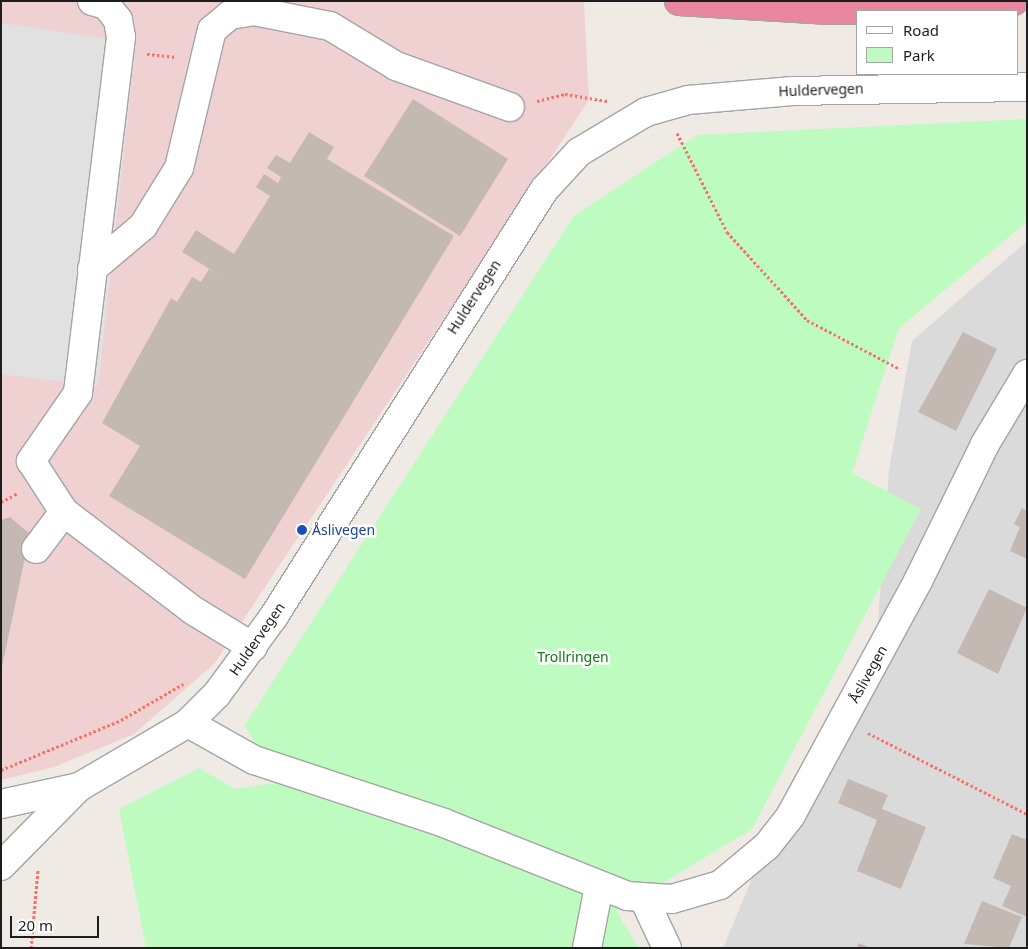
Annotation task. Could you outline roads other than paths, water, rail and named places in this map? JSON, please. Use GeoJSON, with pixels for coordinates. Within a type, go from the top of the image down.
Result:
{"type":"FeatureCollection","features":[{"type":"Feature","properties":{"kind":"highway"},"geometry":{"type":"LineString","coordinates":[[679,1],[840,10],[1014,1]]}},
{"type":"Feature","properties":{"kind":"street"},"geometry":{"type":"LineString","coordinates":[[92,1],[106,5],[118,20],[120,51],[78,393],[31,461],[64,512],[194,611],[253,647]]}},
{"type":"Feature","properties":{"kind":"street"},"geometry":{"type":"LineString","coordinates":[[92,269],[143,226],[179,168],[212,30],[230,15],[254,11],[295,16],[330,26],[396,66],[510,107]]}},
{"type":"Feature","properties":{"kind":"street","name":"Huldervegen"},"geometry":{"type":"LineString","coordinates":[[1,866],[78,787],[188,723],[217,694],[253,647],[544,190],[579,152],[657,109],[793,91],[1027,87]]}},
{"type":"Feature","properties":{"kind":"street","name":"Åslivegen"},"geometry":{"type":"LineString","coordinates":[[188,723],[254,760],[444,823],[599,886],[644,899],[692,897],[740,872],[791,815],[918,581],[985,444],[1027,374]]}},
{"type":"Feature","properties":{"kind":"street"},"geometry":{"type":"LineString","coordinates":[[36,549],[64,512]]}},
{"type":"Feature","properties":{"kind":"street","name":"Huldervegen"},"geometry":{"type":"LineString","coordinates":[[1,804],[78,787]]}},
{"type":"Feature","properties":{"kind":"street"},"geometry":{"type":"LineString","coordinates":[[587,948],[599,886]]}},
{"type":"Feature","properties":{"kind":"street"},"geometry":{"type":"LineString","coordinates":[[644,899],[667,948]]}},
{"type":"Feature","properties":{"kind":"place","name":"Åslivegen"},"geometry":{"type":"Point","coordinates":[302,530]}},
{"type":"Feature","properties":{"kind":"park label","name":"Trollringen"},"geometry":{"type":"Point","coordinates":[573,657]}}]}
